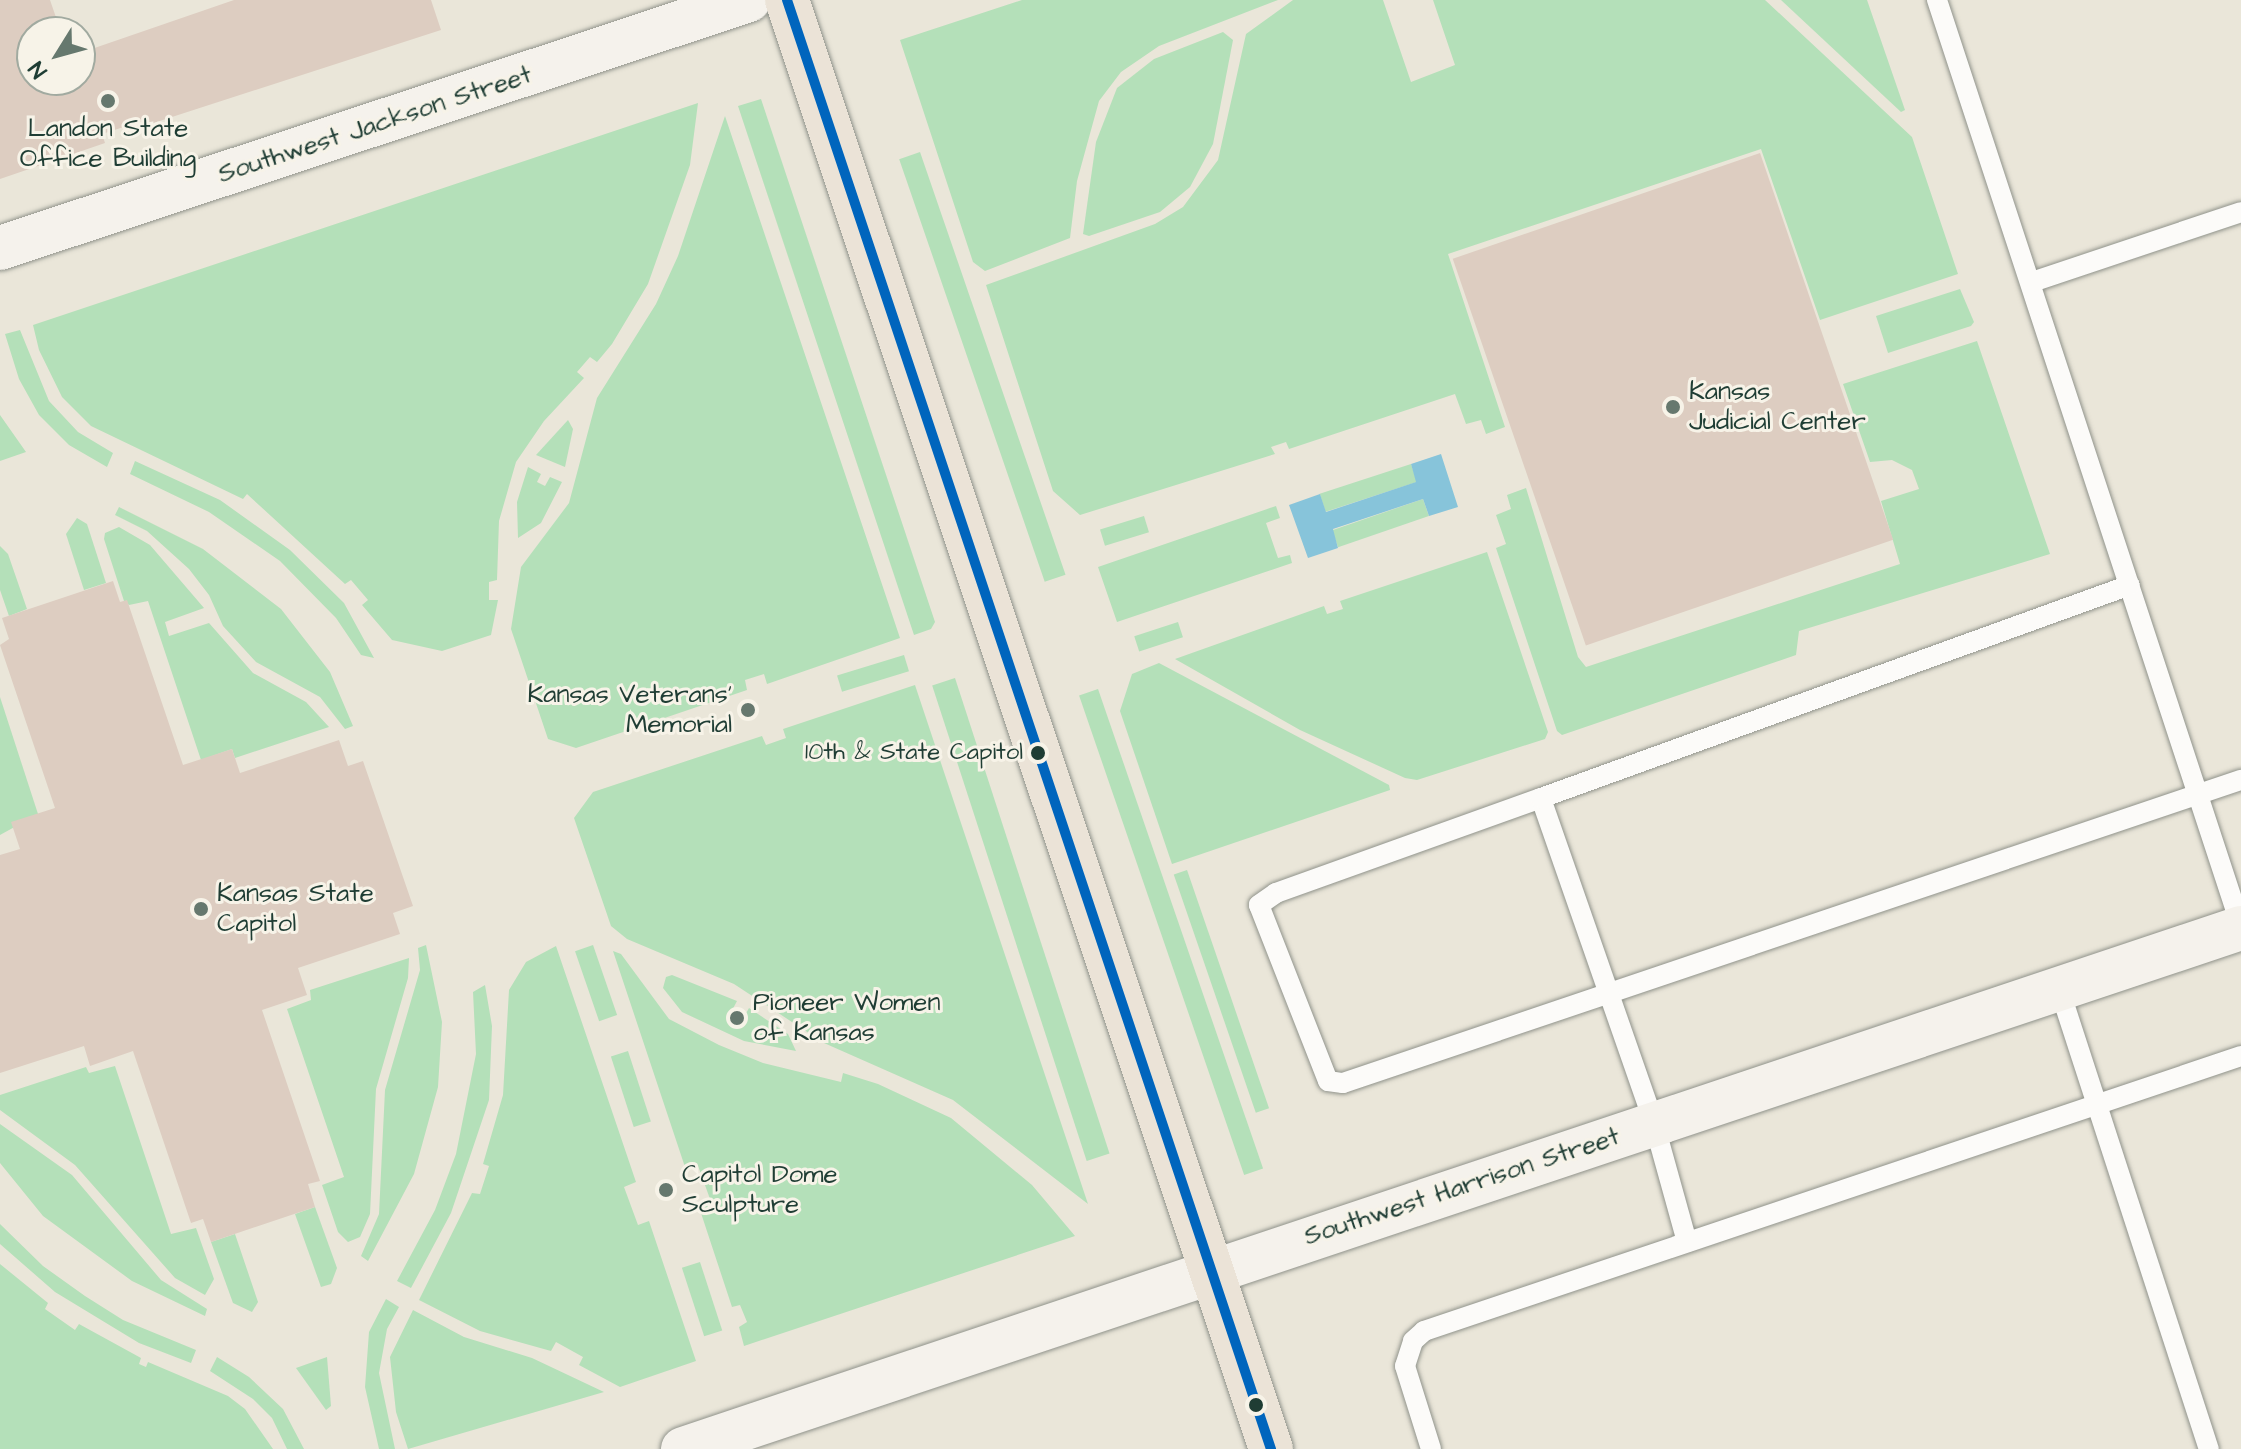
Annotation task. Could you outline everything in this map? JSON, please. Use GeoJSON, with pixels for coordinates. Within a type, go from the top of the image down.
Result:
{"type":"FeatureCollection","features":[{"type":"Feature","properties":{"kind":"main road","name":"Southwest Jackson Street"},"geometry":{"type":"LineString","coordinates":[[0,248],[749,0]]}},
{"type":"Feature","properties":{"kind":"main road"},"geometry":{"type":"LineString","coordinates":[[787,0],[1271,1449]]}},
{"type":"Feature","properties":{"kind":"main road","name":"Southwest Harrison Street"},"geometry":{"type":"LineString","coordinates":[[683,1449],[2241,927]]}},
{"type":"Feature","properties":{"kind":"lane"},"geometry":{"type":"LineString","coordinates":[[1937,0],[2241,927]]}},
{"type":"Feature","properties":{"kind":"lane"},"geometry":{"type":"LineString","coordinates":[[2032,282],[2241,212]]}},
{"type":"Feature","properties":{"kind":"lane"},"geometry":{"type":"LineString","coordinates":[[2130,585],[1264,898],[1260,910],[1322,1074],[1334,1084],[2241,780]]}},
{"type":"Feature","properties":{"kind":"lane"},"geometry":{"type":"LineString","coordinates":[[1541,798],[1654,1123],[1687,1242]]}},
{"type":"Feature","properties":{"kind":"lane"},"geometry":{"type":"LineString","coordinates":[[2059,988],[2209,1449]]}},
{"type":"Feature","properties":{"kind":"lane"},"geometry":{"type":"LineString","coordinates":[[1431,1449],[1405,1366],[1413,1341],[1424,1331],[2241,1056]]}},
{"type":"Feature","properties":{"kind":"green space"},"geometry":{"type":"Polygon","coordinates":[[[1022,0],[1278,0],[1159,46],[1121,72],[1099,101],[1077,181],[1070,238],[985,271],[973,262],[900,40],[1022,0]]]}},
{"type":"Feature","properties":{"kind":"green space"},"geometry":{"type":"Polygon","coordinates":[[[1293,0],[1383,0],[1411,82],[1455,65],[1433,0],[1765,0],[1912,137],[1958,274],[1820,320],[1761,149],[1448,254],[1505,427],[1486,434],[1481,420],[1466,424],[1455,394],[1289,449],[1286,442],[1271,447],[1275,454],[1080,515],[1053,491],[986,285],[1155,224],[1183,207],[1218,160],[1246,34],[1293,0]]]}},
{"type":"Feature","properties":{"kind":"green space"},"geometry":{"type":"Polygon","coordinates":[[[1781,0],[1867,0],[1905,110],[1901,112],[1781,0]]]}},
{"type":"Feature","properties":{"kind":"green space"},"geometry":{"type":"Polygon","coordinates":[[[1223,32],[1233,40],[1213,144],[1190,187],[1160,212],[1089,236],[1083,234],[1096,142],[1117,88],[1154,59],[1223,32]]]}},
{"type":"Feature","properties":{"kind":"green space"},"geometry":{"type":"Polygon","coordinates":[[[761,99],[935,622],[931,629],[914,635],[738,106],[761,99]]]}},
{"type":"Feature","properties":{"kind":"green space"},"geometry":{"type":"Polygon","coordinates":[[[698,103],[690,165],[648,284],[612,344],[597,362],[590,357],[577,372],[584,378],[544,421],[516,462],[499,521],[497,580],[489,582],[489,600],[498,600],[491,635],[442,651],[392,640],[362,605],[368,600],[351,580],[345,584],[247,494],[243,499],[91,426],[62,397],[39,350],[33,325],[698,103]]]}},
{"type":"Feature","properties":{"kind":"green space"},"geometry":{"type":"Polygon","coordinates":[[[725,116],[900,638],[767,684],[764,674],[745,680],[747,690],[576,748],[548,739],[511,629],[521,567],[569,503],[597,398],[656,304],[678,256],[725,116]]]}},
{"type":"Feature","properties":{"kind":"green space"},"geometry":{"type":"Polygon","coordinates":[[[920,152],[1066,575],[1045,582],[899,159],[920,152]]]}},
{"type":"Feature","properties":{"kind":"green space"},"geometry":{"type":"Polygon","coordinates":[[[1960,289],[1974,322],[1971,326],[1888,353],[1876,316],[1960,289]]]}},
{"type":"Feature","properties":{"kind":"green space"},"geometry":{"type":"Polygon","coordinates":[[[20,330],[49,401],[78,432],[113,453],[107,467],[69,445],[39,415],[19,379],[5,334],[20,330]]]}},
{"type":"Feature","properties":{"kind":"green space"},"geometry":{"type":"Polygon","coordinates":[[[1977,341],[2050,554],[1799,631],[1796,655],[1562,735],[1557,731],[1496,548],[1506,544],[1496,515],[1511,509],[1507,495],[1526,488],[1578,657],[1586,667],[1900,564],[1881,501],[1919,489],[1912,470],[1892,460],[1870,462],[1843,384],[1977,341]]]}},
{"type":"Feature","properties":{"kind":"green space"},"geometry":{"type":"Polygon","coordinates":[[[0,415],[26,452],[0,461],[0,415]]]}},
{"type":"Feature","properties":{"kind":"green space"},"geometry":{"type":"Polygon","coordinates":[[[568,420],[573,429],[565,467],[536,455],[568,420]]]}},
{"type":"Feature","properties":{"kind":"green space"},"geometry":{"type":"Polygon","coordinates":[[[135,461],[220,500],[290,550],[344,603],[374,658],[361,655],[336,618],[280,561],[209,512],[130,474],[135,461]]]}},
{"type":"Feature","properties":{"kind":"green space"},"geometry":{"type":"Polygon","coordinates":[[[1411,464],[1417,482],[1326,512],[1320,494],[1411,464]]]}},
{"type":"Feature","properties":{"kind":"green space"},"geometry":{"type":"Polygon","coordinates":[[[528,467],[541,474],[537,482],[545,486],[550,477],[562,482],[541,523],[518,538],[517,502],[528,467]]]}},
{"type":"Feature","properties":{"kind":"green space"},"geometry":{"type":"Polygon","coordinates":[[[1423,499],[1429,516],[1338,547],[1332,530],[1423,499]]]}},
{"type":"Feature","properties":{"kind":"green space"},"geometry":{"type":"Polygon","coordinates":[[[1276,506],[1280,518],[1266,523],[1278,558],[1290,555],[1292,563],[1117,622],[1098,567],[1276,506]]]}},
{"type":"Feature","properties":{"kind":"green space"},"geometry":{"type":"Polygon","coordinates":[[[119,507],[203,549],[281,609],[330,672],[353,726],[345,729],[320,697],[256,662],[223,626],[209,595],[189,569],[147,531],[115,515],[119,507]]]}},
{"type":"Feature","properties":{"kind":"green space"},"geometry":{"type":"Polygon","coordinates":[[[1144,516],[1149,532],[1105,546],[1100,529],[1144,516]]]}},
{"type":"Feature","properties":{"kind":"green space"},"geometry":{"type":"Polygon","coordinates":[[[77,518],[87,524],[106,583],[84,590],[66,534],[77,518]]]}},
{"type":"Feature","properties":{"kind":"green space"},"geometry":{"type":"Polygon","coordinates":[[[119,527],[150,545],[204,608],[165,622],[169,636],[209,623],[253,673],[306,702],[329,727],[235,758],[232,749],[201,760],[148,601],[129,605],[124,601],[104,539],[105,533],[119,527]]]}},
{"type":"Feature","properties":{"kind":"green space"},"geometry":{"type":"Polygon","coordinates":[[[0,546],[8,554],[27,609],[9,616],[0,590],[0,546]]]}},
{"type":"Feature","properties":{"kind":"green space"},"geometry":{"type":"Polygon","coordinates":[[[1487,552],[1548,732],[1545,739],[1417,780],[1405,778],[1300,730],[1175,659],[1324,606],[1327,614],[1343,609],[1340,601],[1487,552]]]}},
{"type":"Feature","properties":{"kind":"green space"},"geometry":{"type":"Polygon","coordinates":[[[1178,622],[1183,637],[1139,651],[1134,636],[1178,622]]]}},
{"type":"Feature","properties":{"kind":"green space"},"geometry":{"type":"Polygon","coordinates":[[[904,655],[909,671],[842,692],[837,675],[904,655]]]}},
{"type":"Feature","properties":{"kind":"green space"},"geometry":{"type":"Polygon","coordinates":[[[1159,663],[1389,785],[1390,790],[1172,864],[1120,711],[1132,674],[1159,663]]]}},
{"type":"Feature","properties":{"kind":"green space"},"geometry":{"type":"Polygon","coordinates":[[[955,678],[1110,1154],[1087,1161],[932,685],[955,678]]]}},
{"type":"Feature","properties":{"kind":"green space"},"geometry":{"type":"Polygon","coordinates":[[[915,685],[1088,1204],[953,1100],[824,1043],[734,984],[627,939],[611,926],[574,818],[593,792],[762,736],[766,745],[786,738],[783,729],[915,685]]]}},
{"type":"Feature","properties":{"kind":"green space"},"geometry":{"type":"Polygon","coordinates":[[[1098,689],[1263,1168],[1244,1175],[1079,696],[1098,689]]]}},
{"type":"Feature","properties":{"kind":"green space"},"geometry":{"type":"Polygon","coordinates":[[[0,697],[38,814],[0,835],[0,697]]]}},
{"type":"Feature","properties":{"kind":"green space"},"geometry":{"type":"Polygon","coordinates":[[[1187,870],[1269,1108],[1256,1113],[1174,875],[1187,870]]]}},
{"type":"Feature","properties":{"kind":"green space"},"geometry":{"type":"Polygon","coordinates":[[[426,945],[442,1022],[438,1087],[414,1174],[368,1261],[361,1256],[379,1214],[385,1090],[420,970],[418,948],[426,945]]]}},
{"type":"Feature","properties":{"kind":"green space"},"geometry":{"type":"Polygon","coordinates":[[[593,945],[617,1015],[599,1021],[575,951],[593,945]]]}},
{"type":"Feature","properties":{"kind":"green space"},"geometry":{"type":"Polygon","coordinates":[[[556,946],[636,1182],[624,1187],[638,1225],[649,1221],[696,1361],[620,1387],[579,1365],[583,1357],[556,1342],[551,1351],[480,1331],[419,1300],[472,1193],[480,1194],[489,1166],[483,1164],[503,1095],[509,990],[526,962],[556,946]]]}},
{"type":"Feature","properties":{"kind":"green space"},"geometry":{"type":"Polygon","coordinates":[[[613,951],[621,954],[669,1019],[719,1045],[763,1063],[841,1082],[843,1073],[878,1084],[951,1118],[1032,1185],[1075,1236],[744,1346],[739,1327],[747,1322],[740,1305],[732,1307],[698,1204],[710,1199],[697,1163],[685,1167],[613,951]]]}},
{"type":"Feature","properties":{"kind":"green space"},"geometry":{"type":"Polygon","coordinates":[[[409,958],[408,978],[376,1089],[370,1214],[360,1237],[348,1242],[338,1232],[322,1185],[344,1177],[287,1009],[311,1000],[310,990],[409,958]]]}},
{"type":"Feature","properties":{"kind":"green space"},"geometry":{"type":"Polygon","coordinates":[[[672,975],[737,1001],[727,1020],[739,1026],[749,1008],[788,1034],[796,1051],[744,1041],[682,1012],[663,988],[666,977],[672,975]]]}},
{"type":"Feature","properties":{"kind":"green space"},"geometry":{"type":"Polygon","coordinates":[[[485,985],[492,1026],[489,1100],[451,1213],[411,1288],[397,1281],[435,1210],[456,1154],[476,1054],[473,992],[485,985]]]}},
{"type":"Feature","properties":{"kind":"green space"},"geometry":{"type":"Polygon","coordinates":[[[628,1051],[651,1121],[634,1127],[611,1057],[628,1051]]]}},
{"type":"Feature","properties":{"kind":"green space"},"geometry":{"type":"Polygon","coordinates":[[[115,1066],[171,1234],[196,1228],[214,1279],[205,1295],[175,1278],[75,1165],[0,1110],[0,1095],[86,1067],[89,1073],[115,1066]]]}},
{"type":"Feature","properties":{"kind":"green space"},"geometry":{"type":"Polygon","coordinates":[[[0,1124],[72,1175],[161,1280],[207,1309],[205,1316],[132,1281],[43,1216],[0,1163],[0,1124]]]}},
{"type":"Feature","properties":{"kind":"green space"},"geometry":{"type":"Polygon","coordinates":[[[315,1207],[337,1268],[331,1284],[321,1287],[295,1214],[315,1207]]]}},
{"type":"Feature","properties":{"kind":"green space"},"geometry":{"type":"Polygon","coordinates":[[[0,1224],[43,1266],[85,1296],[123,1320],[196,1350],[191,1363],[139,1343],[55,1292],[0,1244],[0,1224]]]}},
{"type":"Feature","properties":{"kind":"green space"},"geometry":{"type":"Polygon","coordinates":[[[235,1234],[258,1302],[252,1312],[233,1303],[211,1242],[235,1234]]]}},
{"type":"Feature","properties":{"kind":"green space"},"geometry":{"type":"Polygon","coordinates":[[[700,1262],[722,1330],[704,1336],[682,1268],[700,1262]]]}},
{"type":"Feature","properties":{"kind":"green space"},"geometry":{"type":"Polygon","coordinates":[[[0,1264],[48,1303],[45,1309],[75,1330],[79,1324],[141,1358],[139,1364],[146,1367],[148,1362],[228,1396],[245,1409],[273,1449],[0,1449],[0,1264]]]}},
{"type":"Feature","properties":{"kind":"green space"},"geometry":{"type":"Polygon","coordinates":[[[386,1299],[399,1307],[387,1329],[379,1373],[395,1449],[379,1449],[365,1387],[369,1332],[386,1299]]]}},
{"type":"Feature","properties":{"kind":"green space"},"geometry":{"type":"Polygon","coordinates":[[[413,1310],[464,1337],[532,1358],[604,1392],[408,1449],[396,1412],[390,1357],[413,1310]]]}},
{"type":"Feature","properties":{"kind":"green space"},"geometry":{"type":"Polygon","coordinates":[[[217,1357],[249,1377],[283,1409],[304,1449],[287,1449],[272,1418],[253,1399],[210,1371],[217,1357]]]}},
{"type":"Feature","properties":{"kind":"green space"},"geometry":{"type":"Polygon","coordinates":[[[327,1357],[331,1406],[326,1410],[296,1368],[327,1357]]]}},
{"type":"Feature","properties":{"kind":"water"},"geometry":{"type":"Polygon","coordinates":[[[1441,454],[1458,507],[1429,516],[1423,499],[1333,529],[1338,548],[1308,558],[1289,505],[1320,494],[1326,512],[1416,482],[1411,464],[1441,454]]]}},
{"type":"Feature","properties":{"kind":"building","name":"Landon State Office Building"},"geometry":{"type":"Polygon","coordinates":[[[0,0],[50,0],[56,16],[16,16],[16,96],[96,96],[96,47],[234,0],[431,0],[441,30],[138,128],[136,123],[102,134],[105,143],[0,179],[0,0]]]}},
{"type":"Feature","properties":{"kind":"building","name":"Kansas Judicial Center"},"geometry":{"type":"Polygon","coordinates":[[[1760,153],[1893,540],[1586,646],[1453,259],[1760,153]]]}},
{"type":"Feature","properties":{"kind":"building","name":"Kansas State Capitol"},"geometry":{"type":"Polygon","coordinates":[[[113,581],[120,602],[127,600],[183,765],[232,749],[240,773],[339,740],[348,766],[363,761],[413,906],[393,913],[400,934],[298,968],[307,995],[262,1010],[320,1181],[308,1184],[315,1207],[211,1242],[203,1219],[191,1223],[133,1051],[90,1066],[84,1046],[0,1073],[0,855],[20,849],[11,822],[55,808],[0,645],[9,639],[2,618],[113,581]]]}},
{"type":"Feature","properties":{"kind":"transit line"},"geometry":{"type":"LineString","coordinates":[[787,0],[1271,1449]]}},
{"type":"Feature","properties":{"kind":"place","name":"Landon State Office Building"},"geometry":{"type":"Point","coordinates":[108,101]}},
{"type":"Feature","properties":{"kind":"place","name":"Kansas Judicial Center"},"geometry":{"type":"Point","coordinates":[1673,407]}},
{"type":"Feature","properties":{"kind":"place","name":"Kansas Veterans' Memorial"},"geometry":{"type":"Point","coordinates":[748,710]}},
{"type":"Feature","properties":{"kind":"place","name":"10th & State Capitol"},"geometry":{"type":"Point","coordinates":[1038,753]}},
{"type":"Feature","properties":{"kind":"place","name":"Kansas State Capitol"},"geometry":{"type":"Point","coordinates":[201,909]}},
{"type":"Feature","properties":{"kind":"place","name":"Pioneer Women of Kansas"},"geometry":{"type":"Point","coordinates":[737,1018]}},
{"type":"Feature","properties":{"kind":"place","name":"Capitol Dome Sculpture"},"geometry":{"type":"Point","coordinates":[666,1190]}}]}
